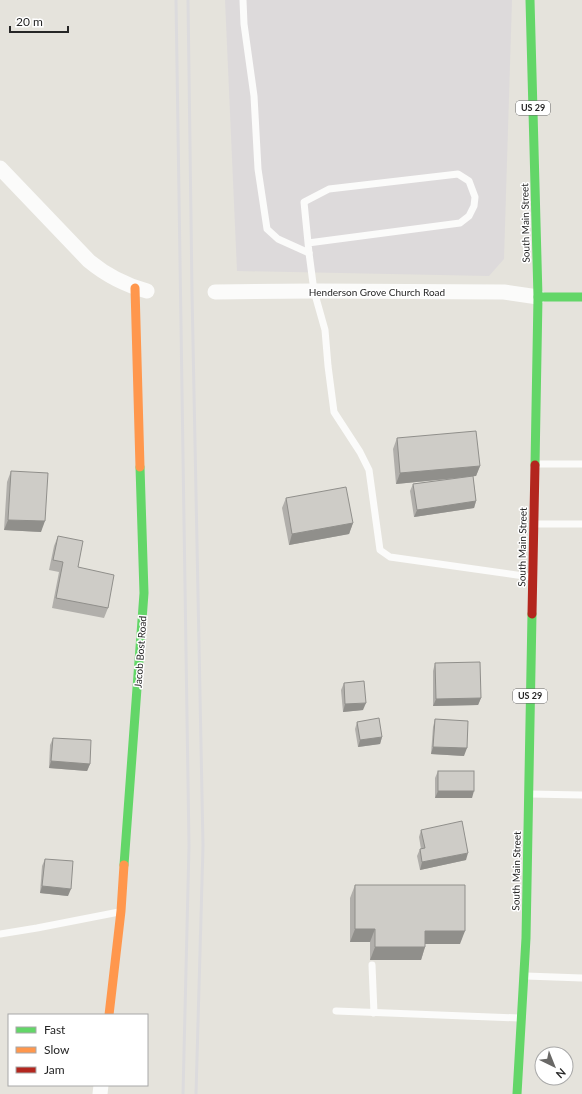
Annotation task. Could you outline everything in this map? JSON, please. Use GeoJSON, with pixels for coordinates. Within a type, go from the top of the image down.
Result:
{"type":"FeatureCollection","features":[{"type":"Feature","properties":{"kind":"main road","name":"South Main Street"},"geometry":{"type":"LineString","coordinates":[[517,1094],[526,938],[538,297],[530,0]]}},
{"type":"Feature","properties":{"kind":"main road","name":"Jacob Bost Road"},"geometry":{"type":"LineString","coordinates":[[109,1014],[121,912],[144,593],[141,290]]}},
{"type":"Feature","properties":{"kind":"main road"},"geometry":{"type":"LineString","coordinates":[[538,297],[582,297]]}},
{"type":"Feature","properties":{"kind":"street"},"geometry":{"type":"LineString","coordinates":[[0,168],[89,261],[111,277],[141,290]]}},
{"type":"Feature","properties":{"kind":"street","name":"Henderson Grove Church Road"},"geometry":{"type":"LineString","coordinates":[[215,292],[504,292],[538,297]]}},
{"type":"Feature","properties":{"kind":"lane"},"geometry":{"type":"LineString","coordinates":[[243,0],[244,24],[254,96],[258,168],[267,229],[278,238],[309,253]]}},
{"type":"Feature","properties":{"kind":"lane"},"geometry":{"type":"LineString","coordinates":[[308,243],[460,223],[469,216],[474,206],[475,197],[469,181],[458,174],[329,189],[304,202],[308,243],[309,253],[314,291],[325,330],[334,412],[360,452],[369,470],[380,550],[390,557],[533,578]]}},
{"type":"Feature","properties":{"kind":"lane"},"geometry":{"type":"LineString","coordinates":[[535,464],[582,464]]}},
{"type":"Feature","properties":{"kind":"lane"},"geometry":{"type":"LineString","coordinates":[[534,524],[582,524]]}},
{"type":"Feature","properties":{"kind":"lane"},"geometry":{"type":"LineString","coordinates":[[528,794],[582,795]]}},
{"type":"Feature","properties":{"kind":"lane"},"geometry":{"type":"LineString","coordinates":[[0,934],[121,912]]}},
{"type":"Feature","properties":{"kind":"lane"},"geometry":{"type":"LineString","coordinates":[[372,965],[374,1013]]}},
{"type":"Feature","properties":{"kind":"lane"},"geometry":{"type":"LineString","coordinates":[[523,976],[582,978]]}},
{"type":"Feature","properties":{"kind":"lane"},"geometry":{"type":"LineString","coordinates":[[336,1011],[521,1018]]}},
{"type":"Feature","properties":{"kind":"shaded area"},"geometry":{"type":"Polygon","coordinates":[[[225,0],[512,0],[504,259],[489,276],[237,271],[225,0]]]}},
{"type":"Feature","properties":{"kind":"building"},"geometry":{"type":"Polygon","coordinates":[[[476,431],[480,466],[400,473],[397,438],[476,431]]]}},
{"type":"Feature","properties":{"kind":"building"},"geometry":{"type":"Polygon","coordinates":[[[11,471],[48,473],[45,521],[8,520],[11,471]]]}},
{"type":"Feature","properties":{"kind":"building"},"geometry":{"type":"Polygon","coordinates":[[[473,476],[476,501],[417,510],[413,484],[473,476]]]}},
{"type":"Feature","properties":{"kind":"building"},"geometry":{"type":"Polygon","coordinates":[[[346,487],[353,523],[292,534],[286,498],[346,487]]]}},
{"type":"Feature","properties":{"kind":"building"},"geometry":{"type":"Polygon","coordinates":[[[58,536],[83,541],[78,567],[114,575],[108,608],[56,598],[63,562],[53,560],[58,536]]]}},
{"type":"Feature","properties":{"kind":"building"},"geometry":{"type":"Polygon","coordinates":[[[480,662],[481,698],[436,699],[435,663],[480,662]]]}},
{"type":"Feature","properties":{"kind":"building"},"geometry":{"type":"Polygon","coordinates":[[[364,681],[366,703],[345,704],[344,683],[364,681]]]}},
{"type":"Feature","properties":{"kind":"building"},"geometry":{"type":"Polygon","coordinates":[[[379,718],[382,737],[360,740],[357,722],[379,718]]]}},
{"type":"Feature","properties":{"kind":"building"},"geometry":{"type":"Polygon","coordinates":[[[435,719],[468,721],[467,748],[433,747],[435,719]]]}},
{"type":"Feature","properties":{"kind":"building"},"geometry":{"type":"Polygon","coordinates":[[[53,738],[91,740],[90,764],[51,761],[53,738]]]}},
{"type":"Feature","properties":{"kind":"building"},"geometry":{"type":"Polygon","coordinates":[[[438,771],[474,771],[474,791],[438,791],[438,771]]]}},
{"type":"Feature","properties":{"kind":"building"},"geometry":{"type":"Polygon","coordinates":[[[462,821],[468,853],[422,862],[420,849],[425,848],[421,830],[462,821]]]}},
{"type":"Feature","properties":{"kind":"building"},"geometry":{"type":"Polygon","coordinates":[[[45,859],[73,861],[71,889],[42,886],[45,859]]]}},
{"type":"Feature","properties":{"kind":"building"},"geometry":{"type":"Polygon","coordinates":[[[355,885],[465,885],[465,931],[425,931],[425,947],[375,947],[375,929],[355,929],[355,885]]]}},
{"type":"Feature","properties":{"kind":"railway"},"geometry":{"type":"LineString","coordinates":[[176,0],[189,846],[183,1094]]}},
{"type":"Feature","properties":{"kind":"railway"},"geometry":{"type":"LineString","coordinates":[[188,0],[203,846],[196,1094]]}},
{"type":"Feature","properties":{"kind":"traffic: fast"},"geometry":{"type":"LineString","coordinates":[[530,0],[538,297],[535,465]]}},
{"type":"Feature","properties":{"kind":"traffic: fast"},"geometry":{"type":"LineString","coordinates":[[538,297],[582,297]]}},
{"type":"Feature","properties":{"kind":"traffic: fast"},"geometry":{"type":"LineString","coordinates":[[124,865],[144,593],[140,467]]}},
{"type":"Feature","properties":{"kind":"traffic: fast"},"geometry":{"type":"LineString","coordinates":[[517,1094],[526,938],[532,614]]}},
{"type":"Feature","properties":{"kind":"traffic: slow"},"geometry":{"type":"LineString","coordinates":[[135,288],[140,467]]}},
{"type":"Feature","properties":{"kind":"traffic: slow"},"geometry":{"type":"LineString","coordinates":[[109,1014],[121,911],[124,865]]}},
{"type":"Feature","properties":{"kind":"traffic: jam"},"geometry":{"type":"LineString","coordinates":[[532,614],[535,465]]}}]}
